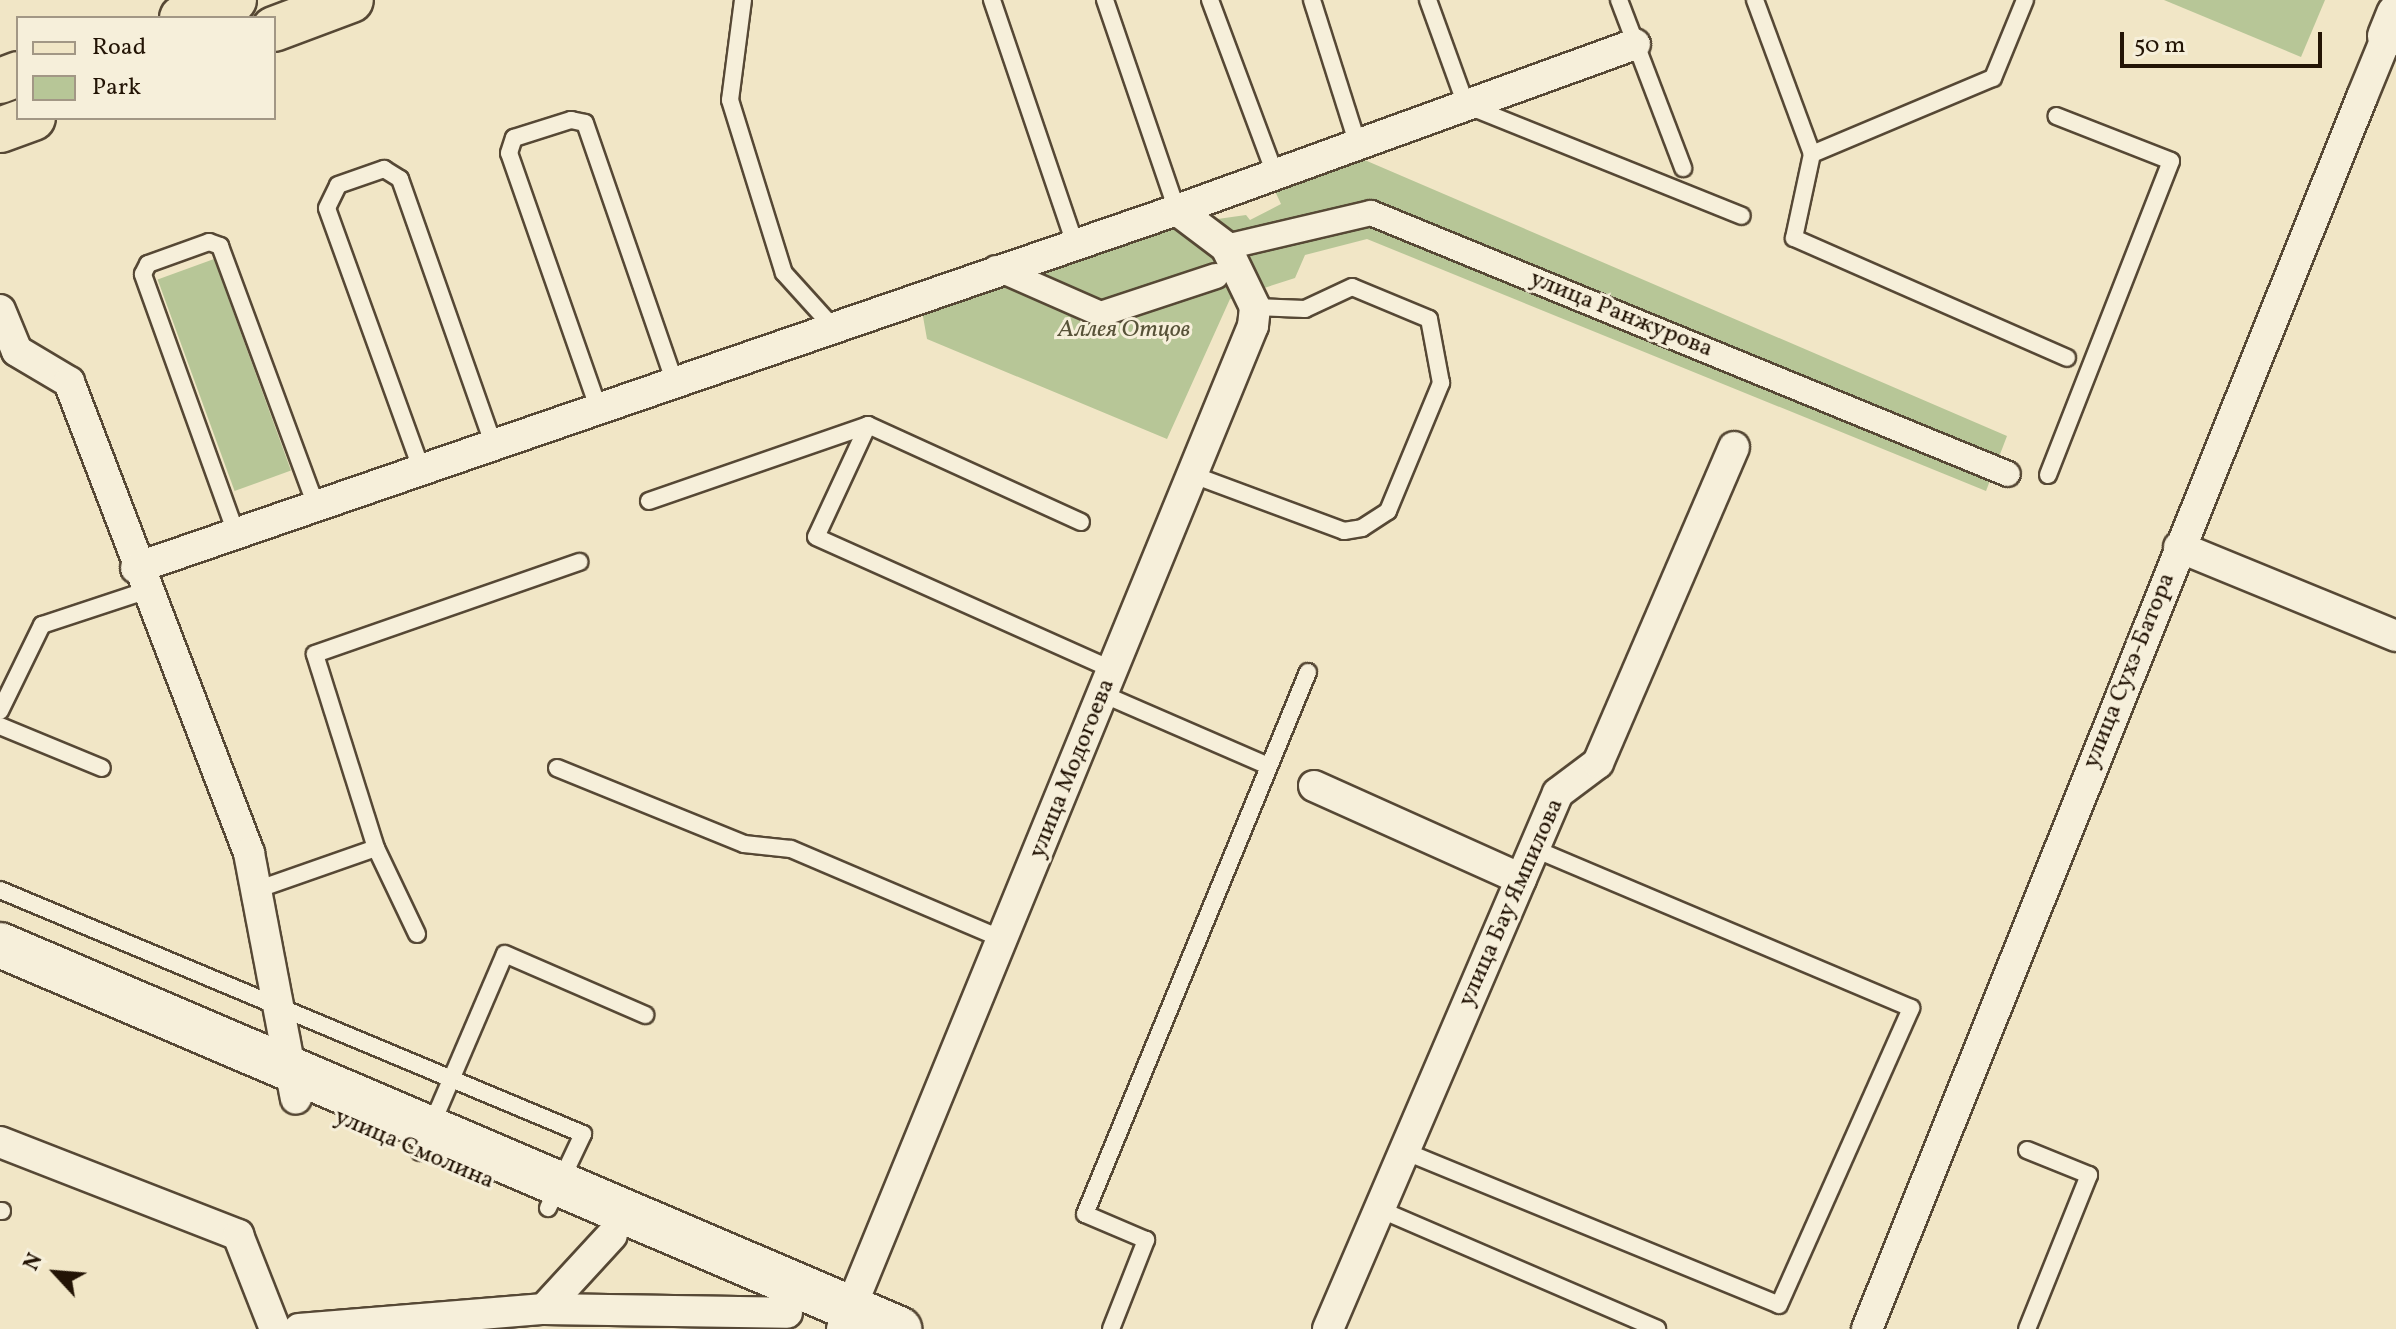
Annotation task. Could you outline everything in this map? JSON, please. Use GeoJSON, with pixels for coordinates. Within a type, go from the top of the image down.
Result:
{"type":"FeatureCollection","features":[{"type":"Feature","properties":{"kind":"main road"},"geometry":{"type":"LineString","coordinates":[[188,16],[234,0]]}},
{"type":"Feature","properties":{"kind":"main road"},"geometry":{"type":"LineString","coordinates":[[276,28],[351,0]]}},
{"type":"Feature","properties":{"kind":"main road"},"geometry":{"type":"LineString","coordinates":[[0,130],[28,120]]}},
{"type":"Feature","properties":{"kind":"main road"},"geometry":{"type":"LineString","coordinates":[[0,945],[294,1085]]}},
{"type":"Feature","properties":{"kind":"main road","name":"улица Смолина"},"geometry":{"type":"LineString","coordinates":[[0,969],[294,1085],[553,1197],[612,1235],[785,1321],[840,1322]]}},
{"type":"Feature","properties":{"kind":"main road"},"geometry":{"type":"LineString","coordinates":[[553,1197],[840,1322],[899,1329]]}},
{"type":"Feature","properties":{"kind":"street","name":"улица Сухэ-Батора"},"geometry":{"type":"LineString","coordinates":[[1867,1329],[2179,547],[2393,30]]}},
{"type":"Feature","properties":{"kind":"street"},"geometry":{"type":"LineString","coordinates":[[140,579],[236,533],[831,325],[1074,241],[1183,218],[1275,174],[1635,44]]}},
{"type":"Feature","properties":{"kind":"street","name":"улица Ранжурова"},"geometry":{"type":"LineString","coordinates":[[1226,247],[1371,213],[2008,474]]}},
{"type":"Feature","properties":{"kind":"street"},"geometry":{"type":"LineString","coordinates":[[1183,218],[1226,247],[1255,307]]}},
{"type":"Feature","properties":{"kind":"street"},"geometry":{"type":"LineString","coordinates":[[996,268],[1101,314],[1216,276]]}},
{"type":"Feature","properties":{"kind":"street","name":"улица Модогоева"},"geometry":{"type":"LineString","coordinates":[[840,1322],[1004,940],[1196,476],[1255,307]]}},
{"type":"Feature","properties":{"kind":"street"},"geometry":{"type":"LineString","coordinates":[[0,310],[9,354],[69,382],[140,579],[249,853],[294,1085]]}},
{"type":"Feature","properties":{"kind":"street","name":"улица Бау Ямпилова"},"geometry":{"type":"LineString","coordinates":[[1328,1329],[1558,793],[1598,763],[1734,447]]}},
{"type":"Feature","properties":{"kind":"street"},"geometry":{"type":"LineString","coordinates":[[2179,547],[2396,636]]}},
{"type":"Feature","properties":{"kind":"street"},"geometry":{"type":"LineString","coordinates":[[1314,786],[1521,879]]}},
{"type":"Feature","properties":{"kind":"street"},"geometry":{"type":"LineString","coordinates":[[0,1142],[238,1235],[275,1329]]}},
{"type":"Feature","properties":{"kind":"street"},"geometry":{"type":"LineString","coordinates":[[544,1309],[612,1235]]}},
{"type":"Feature","properties":{"kind":"street"},"geometry":{"type":"LineString","coordinates":[[299,1329],[544,1309],[785,1321]]}},
{"type":"Feature","properties":{"kind":"lane"},"geometry":{"type":"LineString","coordinates":[[743,0],[730,100],[784,273],[831,325]]}},
{"type":"Feature","properties":{"kind":"lane"},"geometry":{"type":"LineString","coordinates":[[992,0],[1074,241]]}},
{"type":"Feature","properties":{"kind":"lane"},"geometry":{"type":"LineString","coordinates":[[1105,0],[1183,218]]}},
{"type":"Feature","properties":{"kind":"lane"},"geometry":{"type":"LineString","coordinates":[[1210,0],[1275,174]]}},
{"type":"Feature","properties":{"kind":"lane"},"geometry":{"type":"LineString","coordinates":[[1312,0],[1358,145]]}},
{"type":"Feature","properties":{"kind":"lane"},"geometry":{"type":"LineString","coordinates":[[1428,0],[1466,105],[1742,216]]}},
{"type":"Feature","properties":{"kind":"lane"},"geometry":{"type":"LineString","coordinates":[[1619,0],[1683,168]]}},
{"type":"Feature","properties":{"kind":"lane"},"geometry":{"type":"LineString","coordinates":[[1755,0],[1812,154],[1794,238],[2067,358]]}},
{"type":"Feature","properties":{"kind":"lane"},"geometry":{"type":"LineString","coordinates":[[1812,154],[1993,78],[2025,0]]}},
{"type":"Feature","properties":{"kind":"lane"},"geometry":{"type":"LineString","coordinates":[[2048,475],[2171,161],[2056,116]]}},
{"type":"Feature","properties":{"kind":"lane"},"geometry":{"type":"LineString","coordinates":[[598,407],[509,153],[514,138],[571,120],[585,123],[674,380]]}},
{"type":"Feature","properties":{"kind":"lane"},"geometry":{"type":"LineString","coordinates":[[421,468],[327,208],[338,185],[384,169],[400,179],[493,443]]}},
{"type":"Feature","properties":{"kind":"lane"},"geometry":{"type":"LineString","coordinates":[[236,533],[143,274],[148,264],[197,246],[220,246],[316,505]]}},
{"type":"Feature","properties":{"kind":"lane"},"geometry":{"type":"LineString","coordinates":[[1196,476],[1344,531],[1362,528],[1388,511],[1441,383],[1429,319],[1352,287],[1305,309],[1255,307]]}},
{"type":"Feature","properties":{"kind":"lane"},"geometry":{"type":"LineString","coordinates":[[649,501],[868,425],[1081,522]]}},
{"type":"Feature","properties":{"kind":"lane"},"geometry":{"type":"LineString","coordinates":[[868,425],[816,537],[1109,682],[1268,766]]}},
{"type":"Feature","properties":{"kind":"lane"},"geometry":{"type":"LineString","coordinates":[[417,934],[376,848],[315,654],[579,562]]}},
{"type":"Feature","properties":{"kind":"lane"},"geometry":{"type":"LineString","coordinates":[[0,711],[42,625],[140,579]]}},
{"type":"Feature","properties":{"kind":"lane"},"geometry":{"type":"LineString","coordinates":[[1111,1329],[1146,1240],[1085,1214],[1308,672]]}},
{"type":"Feature","properties":{"kind":"lane"},"geometry":{"type":"LineString","coordinates":[[0,726],[102,768]]}},
{"type":"Feature","properties":{"kind":"lane"},"geometry":{"type":"LineString","coordinates":[[557,768],[744,844],[791,849],[1004,940]]}},
{"type":"Feature","properties":{"kind":"lane"},"geometry":{"type":"LineString","coordinates":[[256,890],[376,848]]}},
{"type":"Feature","properties":{"kind":"lane"},"geometry":{"type":"LineString","coordinates":[[1404,1151],[1779,1305],[1911,1008],[1534,849]]}},
{"type":"Feature","properties":{"kind":"lane"},"geometry":{"type":"LineString","coordinates":[[0,890],[583,1134],[553,1197]]}},
{"type":"Feature","properties":{"kind":"lane"},"geometry":{"type":"LineString","coordinates":[[424,1142],[505,954],[645,1015]]}},
{"type":"Feature","properties":{"kind":"lane"},"geometry":{"type":"LineString","coordinates":[[2027,1150],[2089,1175],[2027,1329]]}},
{"type":"Feature","properties":{"kind":"lane"},"geometry":{"type":"LineString","coordinates":[[1379,1209],[1657,1329]]}},
{"type":"Feature","properties":{"kind":"green space"},"geometry":{"type":"Polygon","coordinates":[[[2164,0],[2325,0],[2301,57],[2164,0]]]}},
{"type":"Feature","properties":{"kind":"green space","name":"Аллея Отцов"},"geometry":{"type":"Polygon","coordinates":[[[1346,152],[2007,436],[1986,491],[1367,239],[1305,255],[1295,278],[1230,299],[1167,439],[927,339],[919,294],[1175,225],[1246,215],[1250,220],[1281,204],[1274,189],[1346,152]]]}},
{"type":"Feature","properties":{"kind":"green space"},"geometry":{"type":"Polygon","coordinates":[[[214,259],[291,470],[235,491],[158,280],[214,259]]]}}]}
